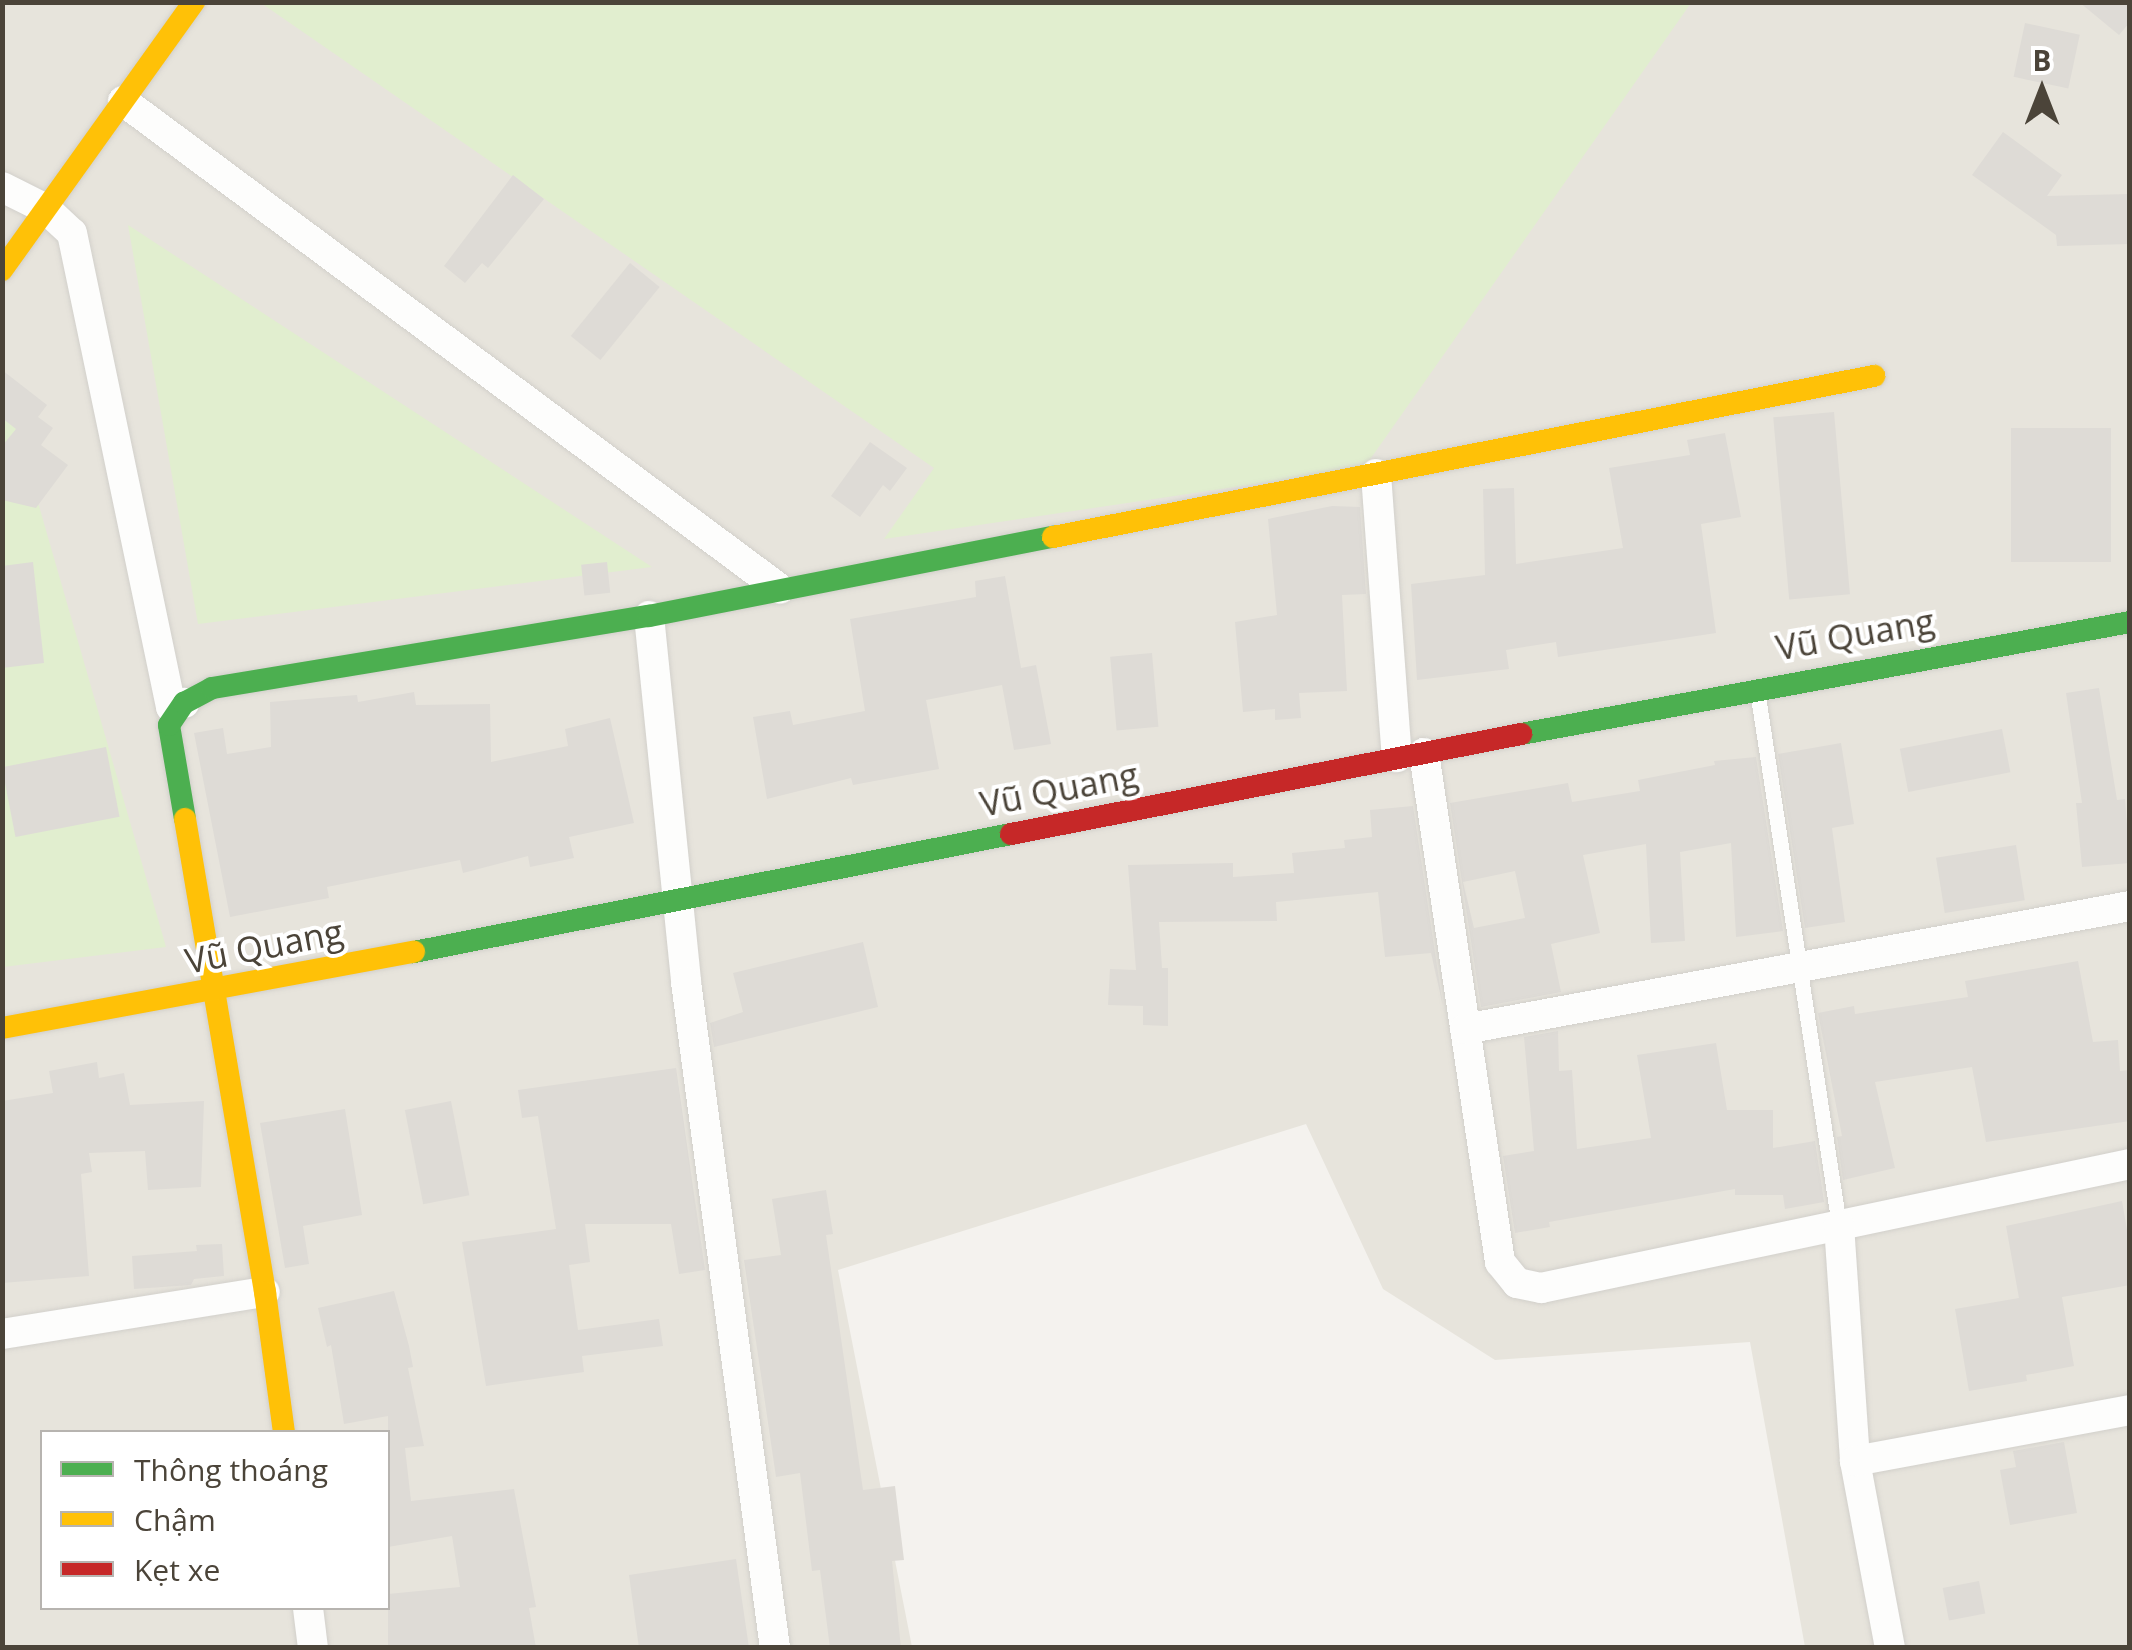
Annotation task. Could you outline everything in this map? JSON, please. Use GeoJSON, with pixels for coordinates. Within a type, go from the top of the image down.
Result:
{"type":"FeatureCollection","features":[{"type":"Feature","properties":{"kind":"street"},"geometry":{"type":"LineString","coordinates":[[2,270],[194,2]]}},
{"type":"Feature","properties":{"kind":"street"},"geometry":{"type":"LineString","coordinates":[[123,101],[780,588]]}},
{"type":"Feature","properties":{"kind":"street"},"geometry":{"type":"LineString","coordinates":[[2,187],[46,209],[72,233],[171,707],[212,688],[649,616],[1874,376]]}},
{"type":"Feature","properties":{"kind":"street"},"geometry":{"type":"LineString","coordinates":[[1376,474],[1410,755],[1465,1028],[1500,1262],[1516,1283],[1540,1288],[2130,1164]]}},
{"type":"Feature","properties":{"kind":"street"},"geometry":{"type":"LineString","coordinates":[[649,616],[686,982],[775,1648]]}},
{"type":"Feature","properties":{"kind":"street","name":"Vũ Quang"},"geometry":{"type":"LineString","coordinates":[[2,1028],[212,992],[1757,687],[2130,622]]}},
{"type":"Feature","properties":{"kind":"street"},"geometry":{"type":"LineString","coordinates":[[184,704],[170,724],[265,1292],[284,1430]]}},
{"type":"Feature","properties":{"kind":"street"},"geometry":{"type":"LineString","coordinates":[[1465,1028],[2130,906]]}},
{"type":"Feature","properties":{"kind":"street"},"geometry":{"type":"LineString","coordinates":[[1838,1225],[1855,1462],[1890,1648]]}},
{"type":"Feature","properties":{"kind":"street"},"geometry":{"type":"LineString","coordinates":[[2,1334],[265,1292]]}},
{"type":"Feature","properties":{"kind":"street"},"geometry":{"type":"LineString","coordinates":[[1855,1462],[2130,1410]]}},
{"type":"Feature","properties":{"kind":"street"},"geometry":{"type":"LineString","coordinates":[[308,1610],[314,1648]]}},
{"type":"Feature","properties":{"kind":"lane"},"geometry":{"type":"LineString","coordinates":[[1757,687],[1838,1225]]}},
{"type":"Feature","properties":{"kind":"shaded area"},"geometry":{"type":"Polygon","coordinates":[[[3,3],[2129,3],[2129,1647],[1805,1647],[1750,1342],[1495,1360],[1383,1289],[1306,1124],[838,1270],[912,1647],[3,1648],[3,3]]]}},
{"type":"Feature","properties":{"kind":"green space"},"geometry":{"type":"Polygon","coordinates":[[[261,3],[1691,3],[1364,468],[884,539],[934,468],[261,3]]]}},
{"type":"Feature","properties":{"kind":"green space"},"geometry":{"type":"Polygon","coordinates":[[[128,225],[652,567],[198,624],[128,225]]]}},
{"type":"Feature","properties":{"kind":"green space"},"geometry":{"type":"Polygon","coordinates":[[[3,381],[166,947],[3,967],[3,381]]]}},
{"type":"Feature","properties":{"kind":"building"},"geometry":{"type":"Polygon","coordinates":[[[2079,2],[2130,2],[2130,22],[2119,35],[2079,2]]]}},
{"type":"Feature","properties":{"kind":"building"},"geometry":{"type":"Polygon","coordinates":[[[2025,23],[2080,35],[2068,88],[2014,77],[2025,23]]]}},
{"type":"Feature","properties":{"kind":"building"},"geometry":{"type":"Polygon","coordinates":[[[2003,132],[2062,175],[2047,196],[2130,194],[2130,244],[2057,246],[2056,235],[1972,175],[2003,132]]]}},
{"type":"Feature","properties":{"kind":"building"},"geometry":{"type":"Polygon","coordinates":[[[513,175],[544,199],[488,268],[482,263],[465,283],[444,266],[513,175]]]}},
{"type":"Feature","properties":{"kind":"building"},"geometry":{"type":"Polygon","coordinates":[[[630,263],[660,287],[600,360],[571,336],[630,263]]]}},
{"type":"Feature","properties":{"kind":"building"},"geometry":{"type":"Polygon","coordinates":[[[2,370],[47,405],[38,417],[53,428],[41,445],[68,465],[36,508],[2,500],[2,446],[16,429],[2,418],[2,370]]]}},
{"type":"Feature","properties":{"kind":"building"},"geometry":{"type":"Polygon","coordinates":[[[1834,412],[1850,594],[1789,600],[1773,417],[1834,412]]]}},
{"type":"Feature","properties":{"kind":"building"},"geometry":{"type":"Polygon","coordinates":[[[2011,428],[2111,428],[2111,562],[2011,562],[2011,428]]]}},
{"type":"Feature","properties":{"kind":"building"},"geometry":{"type":"Polygon","coordinates":[[[1725,433],[1741,517],[1701,524],[1716,633],[1558,657],[1556,642],[1506,650],[1509,669],[1417,680],[1411,584],[1485,575],[1483,489],[1514,488],[1516,564],[1623,548],[1609,468],[1690,455],[1687,440],[1725,433]]]}},
{"type":"Feature","properties":{"kind":"building"},"geometry":{"type":"Polygon","coordinates":[[[870,442],[907,468],[890,491],[883,485],[860,517],[831,496],[870,442]]]}},
{"type":"Feature","properties":{"kind":"building"},"geometry":{"type":"Polygon","coordinates":[[[1332,506],[1360,507],[1366,594],[1342,595],[1347,691],[1299,693],[1301,718],[1275,720],[1275,709],[1243,712],[1235,622],[1277,615],[1268,519],[1332,506]]]}},
{"type":"Feature","properties":{"kind":"building"},"geometry":{"type":"Polygon","coordinates":[[[33,562],[44,663],[2,668],[2,566],[33,562]]]}},
{"type":"Feature","properties":{"kind":"building"},"geometry":{"type":"Polygon","coordinates":[[[607,562],[610,593],[584,596],[581,565],[607,562]]]}},
{"type":"Feature","properties":{"kind":"building"},"geometry":{"type":"Polygon","coordinates":[[[1005,576],[1021,668],[1036,665],[1051,744],[1014,750],[1002,685],[926,700],[939,769],[853,785],[851,778],[767,799],[753,717],[790,711],[793,725],[865,711],[850,619],[976,597],[975,581],[1005,576]]]}},
{"type":"Feature","properties":{"kind":"building"},"geometry":{"type":"Polygon","coordinates":[[[1152,653],[1158,727],[1117,730],[1110,657],[1152,653]]]}},
{"type":"Feature","properties":{"kind":"building"},"geometry":{"type":"Polygon","coordinates":[[[2099,688],[2117,800],[2125,799],[2130,863],[2082,867],[2076,803],[2082,803],[2066,693],[2099,688]]]}},
{"type":"Feature","properties":{"kind":"building"},"geometry":{"type":"Polygon","coordinates":[[[414,692],[416,705],[490,704],[491,762],[568,746],[565,729],[610,718],[634,823],[569,837],[574,858],[530,867],[528,856],[463,873],[460,860],[327,887],[329,898],[230,917],[194,733],[223,728],[227,754],[271,747],[270,702],[357,695],[358,702],[414,692]]]}},
{"type":"Feature","properties":{"kind":"building"},"geometry":{"type":"Polygon","coordinates":[[[2002,729],[2010,772],[1908,792],[1900,749],[2002,729]]]}},
{"type":"Feature","properties":{"kind":"building"},"geometry":{"type":"Polygon","coordinates":[[[1841,743],[1854,824],[1832,828],[1845,922],[1805,928],[1778,754],[1841,743]]]}},
{"type":"Feature","properties":{"kind":"building"},"geometry":{"type":"Polygon","coordinates":[[[106,747],[120,817],[15,837],[2,767],[106,747]]]}},
{"type":"Feature","properties":{"kind":"building"},"geometry":{"type":"Polygon","coordinates":[[[1756,757],[1783,931],[1736,937],[1731,843],[1680,852],[1685,941],[1651,943],[1646,844],[1583,855],[1600,933],[1551,944],[1561,992],[1481,1007],[1450,803],[1568,783],[1572,802],[1640,791],[1638,780],[1715,765],[1714,761],[1756,757]],[[1515,871],[1463,882],[1474,928],[1525,918],[1515,871]]]}},
{"type":"Feature","properties":{"kind":"building"},"geometry":{"type":"Polygon","coordinates":[[[1413,806],[1443,1006],[1431,953],[1385,957],[1378,892],[1276,902],[1277,921],[1159,922],[1162,968],[1168,968],[1168,1026],[1143,1025],[1143,1006],[1108,1005],[1110,969],[1136,970],[1128,865],[1233,863],[1233,877],[1294,873],[1292,853],[1345,848],[1344,840],[1372,837],[1370,810],[1413,806]]]}},
{"type":"Feature","properties":{"kind":"building"},"geometry":{"type":"Polygon","coordinates":[[[2016,845],[2025,900],[1945,913],[1936,858],[2016,845]]]}},
{"type":"Feature","properties":{"kind":"building"},"geometry":{"type":"Polygon","coordinates":[[[863,942],[878,1007],[714,1047],[710,1023],[743,1012],[733,973],[863,942]]]}},
{"type":"Feature","properties":{"kind":"building"},"geometry":{"type":"Polygon","coordinates":[[[2078,961],[2093,1042],[2118,1040],[2120,1071],[2130,1070],[2130,1121],[1986,1142],[1972,1067],[1875,1082],[1895,1168],[1843,1180],[1837,1137],[1842,1136],[1818,1013],[1854,1006],[1855,1014],[1968,997],[1965,981],[2078,961]]]}},
{"type":"Feature","properties":{"kind":"building"},"geometry":{"type":"Polygon","coordinates":[[[1558,1031],[1559,1071],[1572,1070],[1577,1149],[1651,1138],[1637,1055],[1716,1043],[1727,1110],[1773,1110],[1773,1148],[1815,1141],[1824,1202],[1785,1209],[1783,1195],[1735,1195],[1735,1189],[1549,1222],[1550,1227],[1515,1233],[1503,1156],[1534,1151],[1524,1037],[1558,1031]]]}},
{"type":"Feature","properties":{"kind":"building"},"geometry":{"type":"Polygon","coordinates":[[[97,1062],[99,1078],[124,1073],[130,1105],[204,1101],[201,1187],[148,1190],[145,1151],[89,1153],[92,1172],[81,1174],[89,1276],[2,1283],[2,1101],[53,1093],[49,1071],[97,1062]]]}},
{"type":"Feature","properties":{"kind":"building"},"geometry":{"type":"Polygon","coordinates":[[[676,1068],[705,1270],[679,1274],[671,1224],[585,1224],[590,1262],[569,1265],[578,1330],[659,1319],[663,1346],[582,1356],[584,1372],[486,1386],[462,1242],[556,1229],[538,1116],[522,1118],[518,1090],[676,1068]]]}},
{"type":"Feature","properties":{"kind":"building"},"geometry":{"type":"Polygon","coordinates":[[[451,1101],[469,1195],[423,1204],[405,1110],[451,1101]]]}},
{"type":"Feature","properties":{"kind":"building"},"geometry":{"type":"Polygon","coordinates":[[[345,1109],[362,1215],[303,1226],[309,1264],[285,1268],[260,1123],[345,1109]]]}},
{"type":"Feature","properties":{"kind":"building"},"geometry":{"type":"Polygon","coordinates":[[[826,1190],[833,1234],[826,1235],[863,1490],[895,1486],[904,1560],[892,1561],[901,1648],[830,1648],[820,1570],[812,1571],[800,1473],[776,1477],[744,1260],[781,1255],[772,1199],[826,1190]]]}},
{"type":"Feature","properties":{"kind":"building"},"geometry":{"type":"Polygon","coordinates":[[[2122,1201],[2130,1247],[2130,1285],[2062,1297],[2074,1366],[2026,1375],[2027,1381],[1969,1391],[1955,1309],[2019,1298],[2006,1226],[2122,1201]]]}},
{"type":"Feature","properties":{"kind":"building"},"geometry":{"type":"Polygon","coordinates":[[[222,1244],[224,1276],[194,1279],[191,1285],[134,1289],[132,1256],[197,1251],[196,1245],[222,1244]]]}},
{"type":"Feature","properties":{"kind":"building"},"geometry":{"type":"Polygon","coordinates":[[[394,1291],[409,1346],[413,1367],[408,1368],[424,1446],[405,1448],[411,1501],[514,1489],[536,1607],[529,1608],[536,1648],[388,1648],[390,1594],[460,1587],[452,1536],[390,1547],[388,1416],[344,1424],[331,1345],[327,1347],[318,1308],[394,1291]]]}},
{"type":"Feature","properties":{"kind":"building"},"geometry":{"type":"Polygon","coordinates":[[[2064,1442],[2077,1513],[2010,1525],[2000,1470],[2016,1467],[2013,1451],[2064,1442]]]}},
{"type":"Feature","properties":{"kind":"building"},"geometry":{"type":"Polygon","coordinates":[[[736,1559],[749,1648],[639,1648],[629,1575],[736,1559]]]}},
{"type":"Feature","properties":{"kind":"building"},"geometry":{"type":"Polygon","coordinates":[[[1979,1581],[1985,1613],[1949,1620],[1943,1588],[1979,1581]]]}},
{"type":"Feature","properties":{"kind":"traffic: fast"},"geometry":{"type":"LineString","coordinates":[[185,819],[169,725],[184,703],[212,688],[649,616],[1053,537]]}},
{"type":"Feature","properties":{"kind":"traffic: fast"},"geometry":{"type":"LineString","coordinates":[[1521,734],[2130,622]]}},
{"type":"Feature","properties":{"kind":"traffic: fast"},"geometry":{"type":"LineString","coordinates":[[414,952],[1011,834]]}},
{"type":"Feature","properties":{"kind":"traffic: slow"},"geometry":{"type":"LineString","coordinates":[[2,270],[194,2]]}},
{"type":"Feature","properties":{"kind":"traffic: slow"},"geometry":{"type":"LineString","coordinates":[[1053,537],[1874,376]]}},
{"type":"Feature","properties":{"kind":"traffic: slow"},"geometry":{"type":"LineString","coordinates":[[185,819],[265,1292],[284,1430]]}},
{"type":"Feature","properties":{"kind":"traffic: slow"},"geometry":{"type":"LineString","coordinates":[[2,1028],[414,952]]}},
{"type":"Feature","properties":{"kind":"traffic: jam"},"geometry":{"type":"LineString","coordinates":[[1011,834],[1521,734]]}}]}
